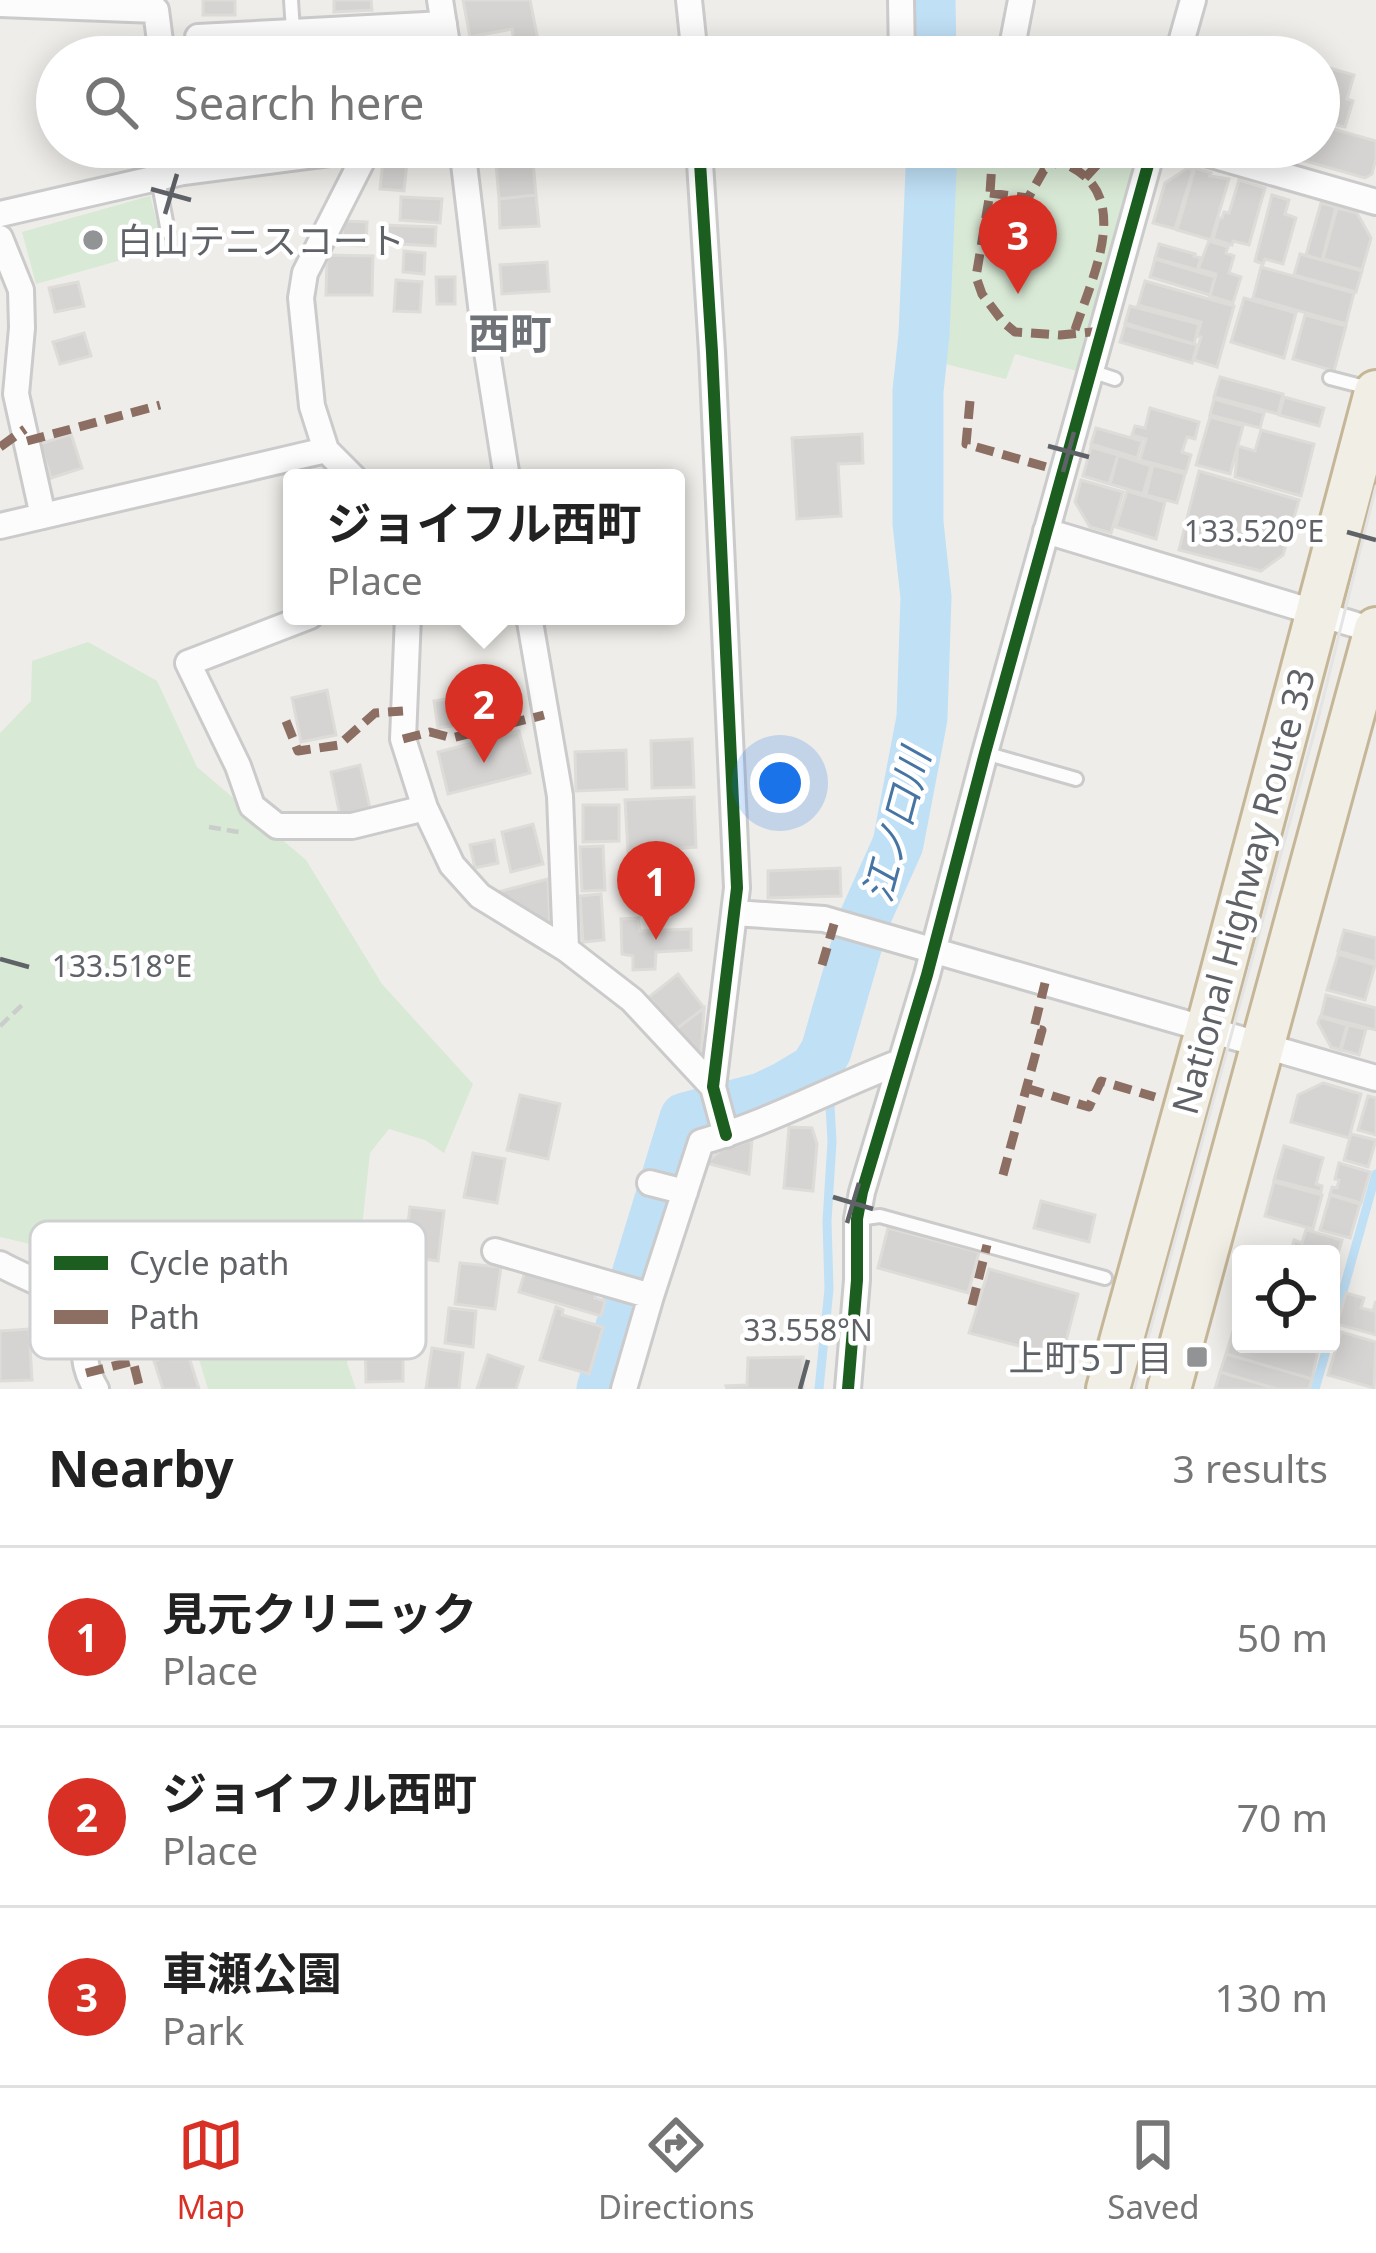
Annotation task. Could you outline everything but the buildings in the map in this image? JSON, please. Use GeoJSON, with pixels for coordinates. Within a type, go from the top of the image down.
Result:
{"type":"FeatureCollection","features":[{"type":"Feature","properties":{"kind":"highway","name":"National Highway Route 33"},"geometry":{"type":"LineString","coordinates":[[1108,1389],[1376,391]]}},
{"type":"Feature","properties":{"kind":"highway","name":"National Highway Route 33"},"geometry":{"type":"LineString","coordinates":[[1169,1389],[1376,631]]}},
{"type":"Feature","properties":{"kind":"street"},"geometry":{"type":"LineString","coordinates":[[688,0],[692,36]]}},
{"type":"Feature","properties":{"kind":"street"},"geometry":{"type":"LineString","coordinates":[[901,0],[902,36]]}},
{"type":"Feature","properties":{"kind":"street"},"geometry":{"type":"LineString","coordinates":[[1014,36],[1021,0]]}},
{"type":"Feature","properties":{"kind":"street"},"geometry":{"type":"LineString","coordinates":[[1183,36],[1193,0]]}},
{"type":"Feature","properties":{"kind":"street"},"geometry":{"type":"LineString","coordinates":[[0,4],[156,10],[159,36]]}},
{"type":"Feature","properties":{"kind":"street"},"geometry":{"type":"LineString","coordinates":[[214,36],[442,12]]}},
{"type":"Feature","properties":{"kind":"street"},"geometry":{"type":"LineString","coordinates":[[0,214],[166,168]]}},
{"type":"Feature","properties":{"kind":"street"},"geometry":{"type":"LineString","coordinates":[[345,469],[326,450],[312,406],[301,298],[305,273],[358,168]]}},
{"type":"Feature","properties":{"kind":"street"},"geometry":{"type":"LineString","coordinates":[[465,168],[506,469]]}},
{"type":"Feature","properties":{"kind":"street"},"geometry":{"type":"LineString","coordinates":[[699,168],[736,888],[713,1087],[724,1130]]}},
{"type":"Feature","properties":{"kind":"street"},"geometry":{"type":"LineString","coordinates":[[848,1389],[862,1192],[933,951],[1147,168]]}},
{"type":"Feature","properties":{"kind":"street"},"geometry":{"type":"LineString","coordinates":[[1257,168],[1376,202]]}},
{"type":"Feature","properties":{"kind":"street"},"geometry":{"type":"LineString","coordinates":[[0,238],[21,290],[16,394],[43,516]]}},
{"type":"Feature","properties":{"kind":"street"},"geometry":{"type":"LineString","coordinates":[[0,526],[326,450]]}},
{"type":"Feature","properties":{"kind":"street"},"geometry":{"type":"LineString","coordinates":[[1046,532],[1376,631]]}},
{"type":"Feature","properties":{"kind":"street"},"geometry":{"type":"LineString","coordinates":[[287,625],[188,663],[252,806],[277,826],[352,826],[425,808]]}},
{"type":"Feature","properties":{"kind":"street"},"geometry":{"type":"LineString","coordinates":[[408,625],[403,740],[425,808],[452,865],[480,896],[566,949],[632,1000],[713,1087]]}},
{"type":"Feature","properties":{"kind":"street"},"geometry":{"type":"LineString","coordinates":[[531,625],[560,796],[566,949]]}},
{"type":"Feature","properties":{"kind":"street"},"geometry":{"type":"LineString","coordinates":[[734,913],[824,920],[1376,1078]]}},
{"type":"Feature","properties":{"kind":"street"},"geometry":{"type":"LineString","coordinates":[[624,1389],[637,1293],[670,1188],[701,1142],[724,1130],[758,1125],[900,1062]]}},
{"type":"Feature","properties":{"kind":"street"},"geometry":{"type":"LineString","coordinates":[[495,1252],[637,1293]]}},
{"type":"Feature","properties":{"kind":"street"},"geometry":{"type":"LineString","coordinates":[[0,1264],[30,1280]]}},
{"type":"Feature","properties":{"kind":"street"},"geometry":{"type":"LineString","coordinates":[[85,1359],[86,1373],[96,1389]]}},
{"type":"Feature","properties":{"kind":"lane"},"geometry":{"type":"LineString","coordinates":[[291,0],[292,31]]}},
{"type":"Feature","properties":{"kind":"lane"},"geometry":{"type":"LineString","coordinates":[[168,232],[173,168]]}},
{"type":"Feature","properties":{"kind":"lane"},"geometry":{"type":"LineString","coordinates":[[1090,371],[1115,380]]}},
{"type":"Feature","properties":{"kind":"lane"},"geometry":{"type":"LineString","coordinates":[[1330,378],[1376,391]]}},
{"type":"Feature","properties":{"kind":"lane"},"geometry":{"type":"LineString","coordinates":[[985,753],[1076,779]]}},
{"type":"Feature","properties":{"kind":"lane"},"geometry":{"type":"LineString","coordinates":[[857,1219],[880,1216],[1106,1278]]}},
{"type":"Feature","properties":{"kind":"path"},"geometry":{"type":"LineString","coordinates":[[0,1026],[22,1005]]}},
{"type":"Feature","properties":{"kind":"green space"},"geometry":{"type":"Polygon","coordinates":[[[947,168],[1131,168],[1134,174],[1077,371],[1015,354],[1006,379],[929,360],[947,168]]]}},
{"type":"Feature","properties":{"kind":"green space","name":"白山テニスコート"},"geometry":{"type":"Polygon","coordinates":[[[150,196],[164,248],[36,284],[22,232],[150,196]]]}},
{"type":"Feature","properties":{"kind":"green space"},"geometry":{"type":"Polygon","coordinates":[[[88,642],[157,681],[197,767],[306,860],[382,984],[473,1084],[444,1153],[425,1140],[389,1129],[370,1153],[363,1221],[30,1221],[30,1244],[0,1237],[0,733],[31,701],[32,661],[88,642]]]}},
{"type":"Feature","properties":{"kind":"green space"},"geometry":{"type":"Polygon","coordinates":[[[199,1359],[348,1359],[356,1389],[208,1389],[199,1359]]]}},
{"type":"Feature","properties":{"kind":"waterway","name":"江ノ口川"},"geometry":{"type":"LineString","coordinates":[[930,0],[931,36]]}},
{"type":"Feature","properties":{"kind":"waterway","name":"江ノ口川"},"geometry":{"type":"LineString","coordinates":[[602,1389],[685,1118],[762,1098],[815,1069],[826,1051],[864,920],[898,844],[922,718],[926,597],[918,523],[918,391],[931,168]]}},
{"type":"Feature","properties":{"kind":"waterway"},"geometry":{"type":"LineString","coordinates":[[815,1069],[830,1105],[832,1142],[829,1289],[819,1389]]}},
{"type":"Feature","properties":{"kind":"waterway"},"geometry":{"type":"LineString","coordinates":[[1340,1302],[1376,1174]]}},
{"type":"Feature","properties":{"kind":"waterway"},"geometry":{"type":"LineString","coordinates":[[1315,1389],[1325,1353]]}},
{"type":"Feature","properties":{"kind":"tram line"},"geometry":{"type":"LineString","coordinates":[[1134,1389],[1319,715],[1376,486]]}},
{"type":"Feature","properties":{"kind":"marked path"},"geometry":{"type":"LineString","coordinates":[[992,168],[976,277],[982,294],[1015,332],[1102,331]]}},
{"type":"Feature","properties":{"kind":"marked path"},"geometry":{"type":"LineString","coordinates":[[990,193],[1028,198],[1047,168]]}},
{"type":"Feature","properties":{"kind":"marked path"},"geometry":{"type":"LineString","coordinates":[[1070,168],[1097,191],[1103,212],[1098,261],[1074,333]]}},
{"type":"Feature","properties":{"kind":"marked path"},"geometry":{"type":"LineString","coordinates":[[1085,178],[1094,168]]}},
{"type":"Feature","properties":{"kind":"marked path"},"geometry":{"type":"LineString","coordinates":[[970,401],[966,444],[1064,472]]}},
{"type":"Feature","properties":{"kind":"marked path"},"geometry":{"type":"LineString","coordinates":[[27,441],[160,405]]}},
{"type":"Feature","properties":{"kind":"marked path"},"geometry":{"type":"LineString","coordinates":[[0,447],[25,429]]}},
{"type":"Feature","properties":{"kind":"marked path"},"geometry":{"type":"LineString","coordinates":[[286,721],[298,751],[339,745],[375,713],[403,711]]}},
{"type":"Feature","properties":{"kind":"marked path"},"geometry":{"type":"LineString","coordinates":[[403,739],[430,732],[452,738],[544,715]]}},
{"type":"Feature","properties":{"kind":"marked path"},"geometry":{"type":"LineString","coordinates":[[822,965],[834,924]]}},
{"type":"Feature","properties":{"kind":"marked path"},"geometry":{"type":"LineString","coordinates":[[1003,1175],[1042,1030],[1034,1028],[1045,983]]}},
{"type":"Feature","properties":{"kind":"marked path"},"geometry":{"type":"LineString","coordinates":[[1026,1088],[1089,1107],[1101,1081],[1155,1097]]}},
{"type":"Feature","properties":{"kind":"marked path"},"geometry":{"type":"LineString","coordinates":[[972,1305],[987,1245]]}},
{"type":"Feature","properties":{"kind":"marked path"},"geometry":{"type":"LineString","coordinates":[[86,1373],[133,1361],[140,1389]]}},
{"type":"Feature","properties":{"kind":"cycle path"},"geometry":{"type":"LineString","coordinates":[[700,168],[737,888],[713,1087],[726,1135]]}},
{"type":"Feature","properties":{"kind":"cycle path"},"geometry":{"type":"LineString","coordinates":[[848,1389],[862,1192],[927,975],[1147,168]]}},
{"type":"Feature","properties":{"kind":"place","name":"白山テニスコート"},"geometry":{"type":"Point","coordinates":[93,240]}},
{"type":"Feature","properties":{"kind":"place","name":"車瀬公園"},"geometry":{"type":"Point","coordinates":[1018,294]}},
{"type":"Feature","properties":{"kind":"place","name":"ジョイフル西町"},"geometry":{"type":"Point","coordinates":[484,763]}},
{"type":"Feature","properties":{"kind":"place","name":"見元クリニック"},"geometry":{"type":"Point","coordinates":[656,940]}},
{"type":"Feature","properties":{"kind":"place","name":"上町5丁目"},"geometry":{"type":"Point","coordinates":[1197,1357]}},
{"type":"Feature","properties":{"kind":"district","name":"西町"},"geometry":{"type":"Point","coordinates":[510,332]}}]}
